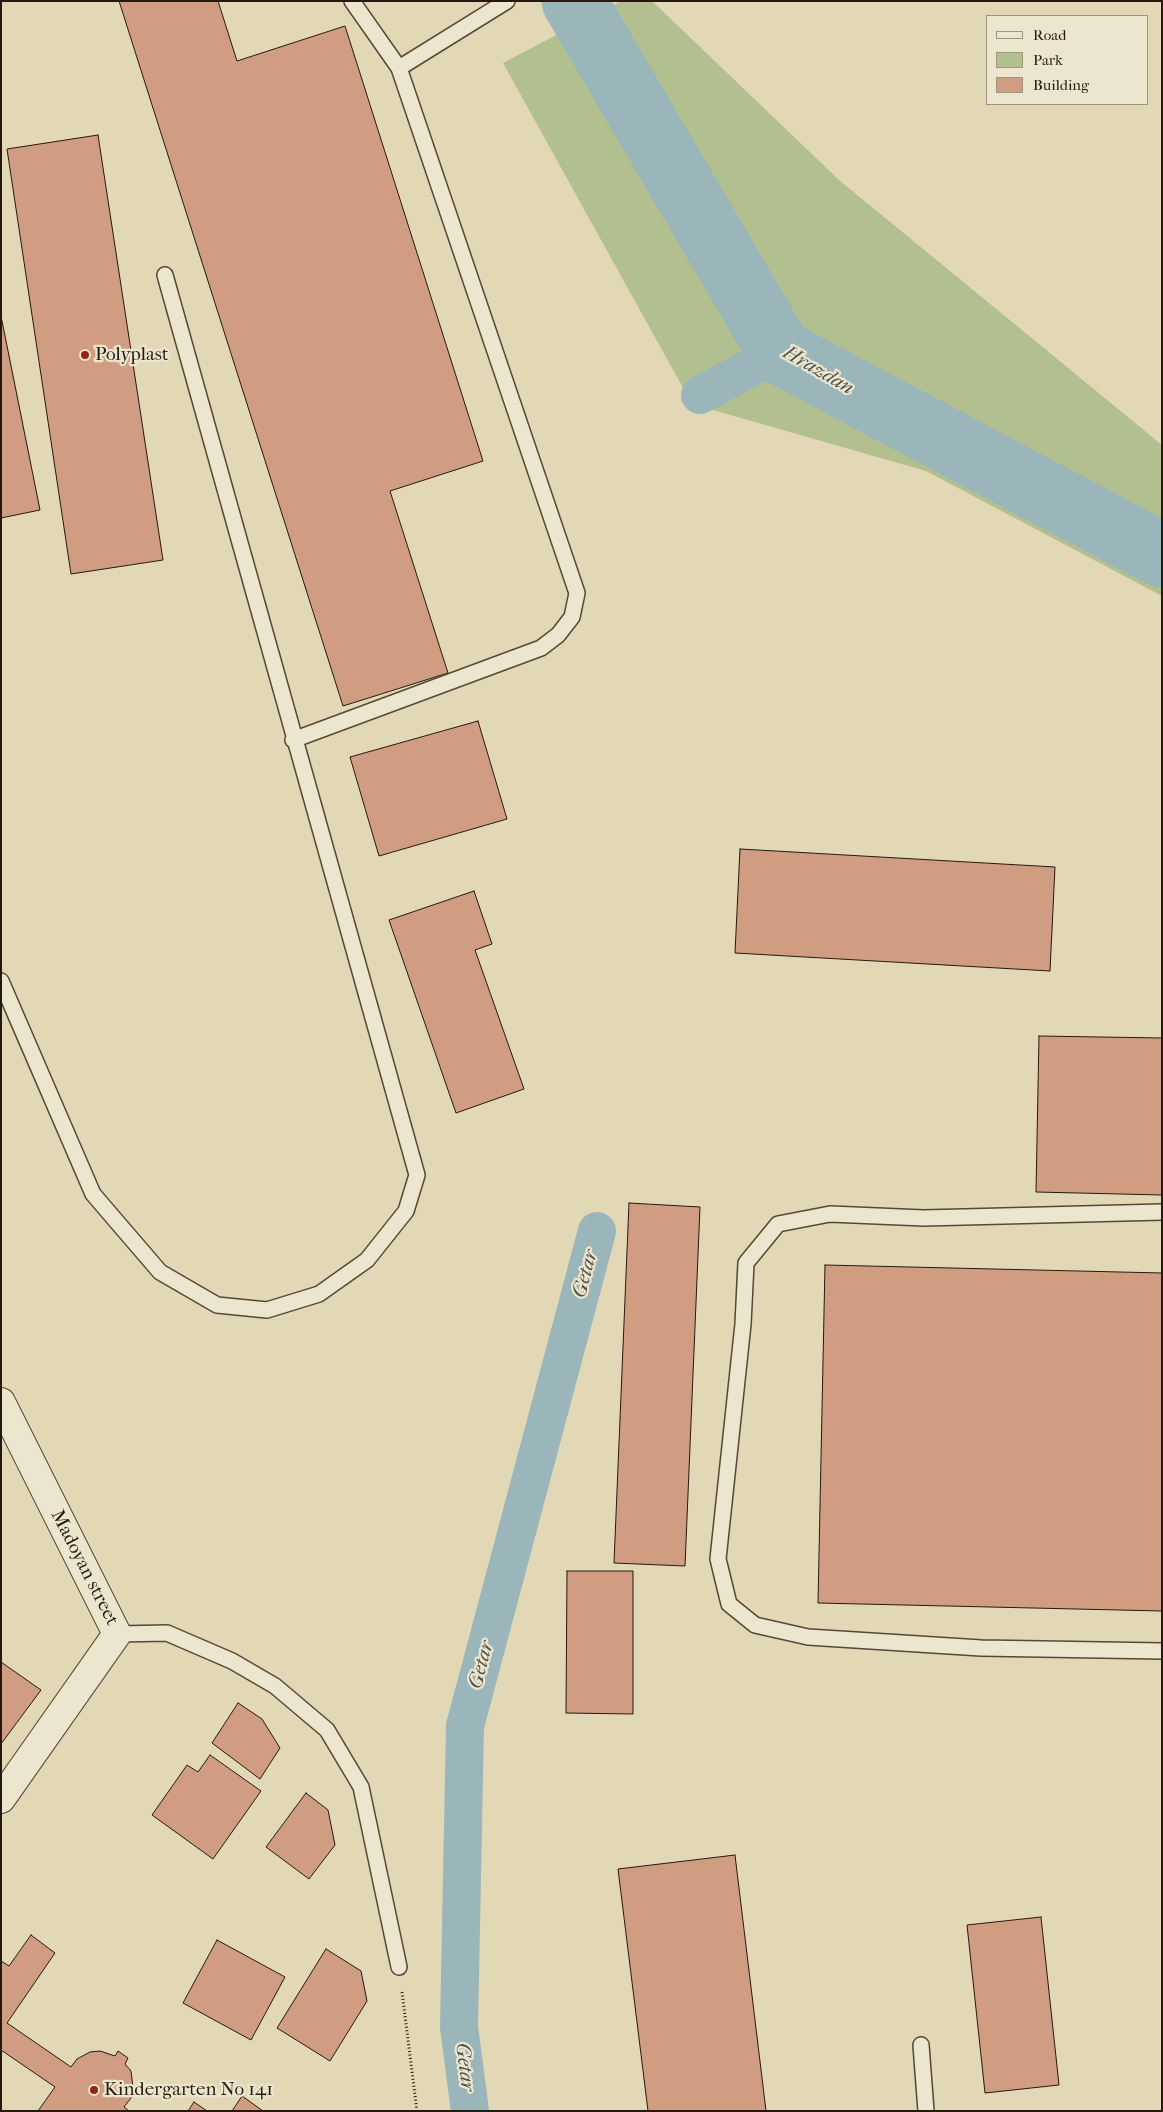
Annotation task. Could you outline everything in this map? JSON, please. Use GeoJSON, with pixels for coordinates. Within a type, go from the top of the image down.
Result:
{"type":"FeatureCollection","features":[{"type":"Feature","properties":{"kind":"street","name":"Madoyan street"},"geometry":{"type":"LineString","coordinates":[[1,1402],[117,1634],[1,1799]]}},
{"type":"Feature","properties":{"kind":"lane"},"geometry":{"type":"LineString","coordinates":[[293,740],[541,648],[558,635],[572,618],[577,592],[399,68],[352,1]]}},
{"type":"Feature","properties":{"kind":"lane"},"geometry":{"type":"LineString","coordinates":[[399,68],[507,1]]}},
{"type":"Feature","properties":{"kind":"lane"},"geometry":{"type":"LineString","coordinates":[[1,981],[94,1194],[160,1272],[217,1305],[267,1310],[319,1294],[368,1260],[406,1211],[417,1175],[293,740],[164,275]]}},
{"type":"Feature","properties":{"kind":"lane"},"geometry":{"type":"LineString","coordinates":[[1162,1212],[924,1218],[830,1214],[778,1224],[746,1263],[743,1324],[718,1559],[729,1604],[755,1625],[808,1637],[981,1648],[1162,1651]]}},
{"type":"Feature","properties":{"kind":"lane"},"geometry":{"type":"LineString","coordinates":[[117,1634],[167,1633],[232,1661],[276,1686],[326,1730],[361,1787],[399,1967]]}},
{"type":"Feature","properties":{"kind":"lane"},"geometry":{"type":"LineString","coordinates":[[922,2045],[926,2111]]}},
{"type":"Feature","properties":{"kind":"path"},"geometry":{"type":"LineString","coordinates":[[399,1967],[417,2111]]}},
{"type":"Feature","properties":{"kind":"green space"},"geometry":{"type":"Polygon","coordinates":[[[621,1],[652,1],[839,180],[1162,445],[1162,596],[926,471],[692,404],[503,63],[621,1]]]}},
{"type":"Feature","properties":{"kind":"building"},"geometry":{"type":"Polygon","coordinates":[[[119,1],[218,1],[237,61],[345,26],[483,461],[390,491],[448,673],[343,706],[119,1]]]}},
{"type":"Feature","properties":{"kind":"building","name":"Polyplast"},"geometry":{"type":"Polygon","coordinates":[[[98,135],[163,560],[71,574],[7,149],[98,135]]]}},
{"type":"Feature","properties":{"kind":"building"},"geometry":{"type":"Polygon","coordinates":[[[1,316],[40,510],[1,518],[1,316]]]}},
{"type":"Feature","properties":{"kind":"building"},"geometry":{"type":"Polygon","coordinates":[[[478,721],[507,819],[379,856],[350,757],[478,721]]]}},
{"type":"Feature","properties":{"kind":"building"},"geometry":{"type":"Polygon","coordinates":[[[740,849],[1055,867],[1050,971],[735,953],[740,849]]]}},
{"type":"Feature","properties":{"kind":"building"},"geometry":{"type":"Polygon","coordinates":[[[474,891],[492,944],[475,950],[524,1089],[456,1113],[389,920],[474,891]]]}},
{"type":"Feature","properties":{"kind":"building"},"geometry":{"type":"Polygon","coordinates":[[[1039,1036],[1162,1038],[1162,1195],[1036,1192],[1039,1036]]]}},
{"type":"Feature","properties":{"kind":"building"},"geometry":{"type":"Polygon","coordinates":[[[629,1203],[700,1207],[685,1566],[614,1563],[629,1203]]]}},
{"type":"Feature","properties":{"kind":"building"},"geometry":{"type":"Polygon","coordinates":[[[825,1265],[1162,1273],[1162,1611],[818,1603],[825,1265]]]}},
{"type":"Feature","properties":{"kind":"building"},"geometry":{"type":"Polygon","coordinates":[[[567,1571],[633,1571],[633,1714],[566,1713],[567,1571]]]}},
{"type":"Feature","properties":{"kind":"building"},"geometry":{"type":"Polygon","coordinates":[[[1,1662],[41,1690],[1,1744],[1,1662]]]}},
{"type":"Feature","properties":{"kind":"building"},"geometry":{"type":"Polygon","coordinates":[[[238,1703],[262,1719],[280,1748],[260,1779],[212,1743],[238,1703]]]}},
{"type":"Feature","properties":{"kind":"building"},"geometry":{"type":"Polygon","coordinates":[[[210,1755],[261,1791],[213,1859],[152,1815],[187,1765],[198,1772],[210,1755]]]}},
{"type":"Feature","properties":{"kind":"building"},"geometry":{"type":"Polygon","coordinates":[[[306,1793],[328,1810],[335,1845],[309,1879],[266,1847],[306,1793]]]}},
{"type":"Feature","properties":{"kind":"building"},"geometry":{"type":"Polygon","coordinates":[[[735,1855],[766,2111],[648,2111],[618,1869],[735,1855]]]}},
{"type":"Feature","properties":{"kind":"building"},"geometry":{"type":"Polygon","coordinates":[[[1041,1917],[1059,2085],[985,2093],[967,1925],[1041,1917]]]}},
{"type":"Feature","properties":{"kind":"building"},"geometry":{"type":"Polygon","coordinates":[[[31,1935],[55,1953],[7,2023],[71,2067],[77,2059],[90,2052],[100,2051],[115,2056],[118,2051],[128,2058],[125,2064],[131,2071],[133,2088],[131,2098],[124,2107],[129,2111],[38,2111],[55,2087],[1,2050],[1,1961],[9,1966],[31,1935]]]}},
{"type":"Feature","properties":{"kind":"building"},"geometry":{"type":"Polygon","coordinates":[[[217,1940],[285,1977],[251,2040],[183,2003],[217,1940]]]}},
{"type":"Feature","properties":{"kind":"building"},"geometry":{"type":"Polygon","coordinates":[[[326,1949],[361,1971],[367,2001],[330,2061],[277,2028],[326,1949]]]}},
{"type":"Feature","properties":{"kind":"building"},"geometry":{"type":"Polygon","coordinates":[[[242,2096],[263,2111],[232,2111],[242,2096]]]}},
{"type":"Feature","properties":{"kind":"building"},"geometry":{"type":"Polygon","coordinates":[[[194,2102],[207,2111],[188,2111],[194,2102]]]}},
{"type":"Feature","properties":{"kind":"waterway","name":"Hrazdan"},"geometry":{"type":"LineString","coordinates":[[574,1],[780,352],[1162,555]]}},
{"type":"Feature","properties":{"kind":"waterway","name":"Getar"},"geometry":{"type":"LineString","coordinates":[[700,395],[780,352]]}},
{"type":"Feature","properties":{"kind":"waterway","name":"Getar"},"geometry":{"type":"LineString","coordinates":[[470,2111],[459,2027],[465,1726],[597,1231]]}},
{"type":"Feature","properties":{"kind":"place","name":"Polyplast"},"geometry":{"type":"Point","coordinates":[85,355]}},
{"type":"Feature","properties":{"kind":"place","name":"Kindergarten No 141"},"geometry":{"type":"Point","coordinates":[94,2090]}}]}
